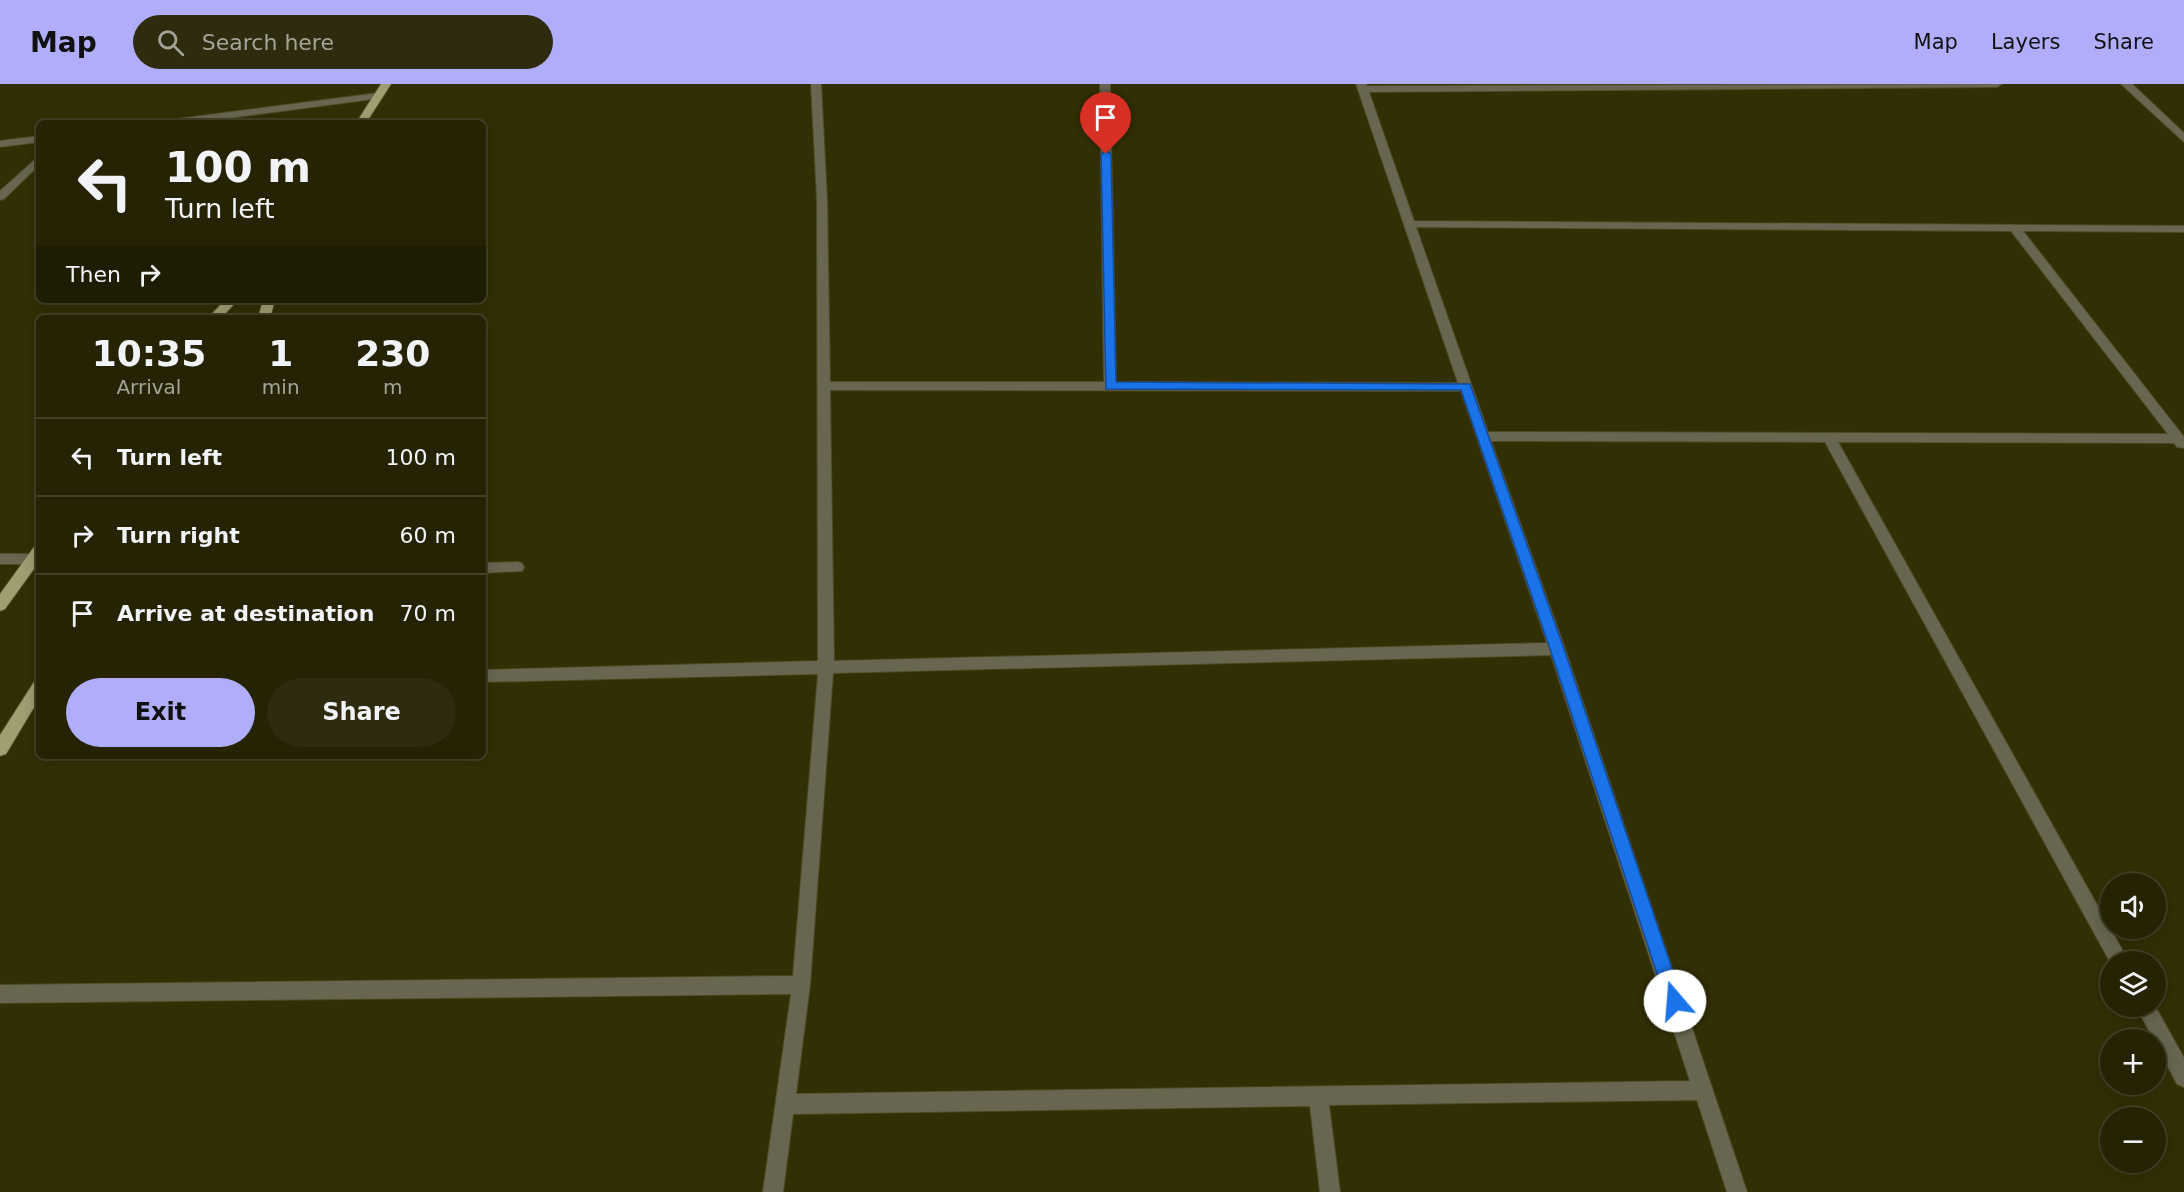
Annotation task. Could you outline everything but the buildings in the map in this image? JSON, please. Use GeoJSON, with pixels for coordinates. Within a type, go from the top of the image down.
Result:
{"type":"FeatureCollection","features":[{"type":"Feature","properties":{"kind":"main road"},"geometry":{"type":"LineString","coordinates":[[363,120],[386,84]]}},
{"type":"Feature","properties":{"kind":"main road"},"geometry":{"type":"LineString","coordinates":[[217,315],[229,303]]}},
{"type":"Feature","properties":{"kind":"main road"},"geometry":{"type":"LineString","coordinates":[[0,605],[36,555]]}},
{"type":"Feature","properties":{"kind":"main road"},"geometry":{"type":"LineString","coordinates":[[0,749],[36,692]]}},
{"type":"Feature","properties":{"kind":"street"},"geometry":{"type":"LineString","coordinates":[[773,1192],[801,985],[826,668],[822,199],[816,84]]}},
{"type":"Feature","properties":{"kind":"street"},"geometry":{"type":"LineString","coordinates":[[1105,84],[1110,386]]}},
{"type":"Feature","properties":{"kind":"street"},"geometry":{"type":"LineString","coordinates":[[1737,1192],[1557,649],[1362,87],[1997,84]]}},
{"type":"Feature","properties":{"kind":"street"},"geometry":{"type":"LineString","coordinates":[[2126,84],[2184,138]]}},
{"type":"Feature","properties":{"kind":"street"},"geometry":{"type":"LineString","coordinates":[[192,120],[378,96]]}},
{"type":"Feature","properties":{"kind":"street"},"geometry":{"type":"LineString","coordinates":[[0,144],[36,140]]}},
{"type":"Feature","properties":{"kind":"street"},"geometry":{"type":"LineString","coordinates":[[0,197],[36,162]]}},
{"type":"Feature","properties":{"kind":"street"},"geometry":{"type":"LineString","coordinates":[[1410,224],[2184,229]]}},
{"type":"Feature","properties":{"kind":"street"},"geometry":{"type":"LineString","coordinates":[[2015,229],[2181,443]]}},
{"type":"Feature","properties":{"kind":"street"},"geometry":{"type":"LineString","coordinates":[[824,386],[1466,387]]}},
{"type":"Feature","properties":{"kind":"street"},"geometry":{"type":"LineString","coordinates":[[1483,436],[2181,443]]}},
{"type":"Feature","properties":{"kind":"street"},"geometry":{"type":"LineString","coordinates":[[1829,438],[2114,951]]}},
{"type":"Feature","properties":{"kind":"street"},"geometry":{"type":"LineString","coordinates":[[0,559],[36,555]]}},
{"type":"Feature","properties":{"kind":"street"},"geometry":{"type":"LineString","coordinates":[[486,568],[517,567]]}},
{"type":"Feature","properties":{"kind":"street"},"geometry":{"type":"LineString","coordinates":[[486,676],[1557,649]]}},
{"type":"Feature","properties":{"kind":"street"},"geometry":{"type":"LineString","coordinates":[[0,993],[801,985]]}},
{"type":"Feature","properties":{"kind":"street"},"geometry":{"type":"LineString","coordinates":[[2151,1017],[2184,1077]]}},
{"type":"Feature","properties":{"kind":"street"},"geometry":{"type":"LineString","coordinates":[[784,1104],[1704,1090]]}},
{"type":"Feature","properties":{"kind":"street"},"geometry":{"type":"LineString","coordinates":[[1318,1095],[1330,1192]]}},
{"type":"Feature","properties":{"kind":"route"},"geometry":{"type":"LineString","coordinates":[[1106,154],[1110,386],[1466,387],[1675,1001]]}}]}
